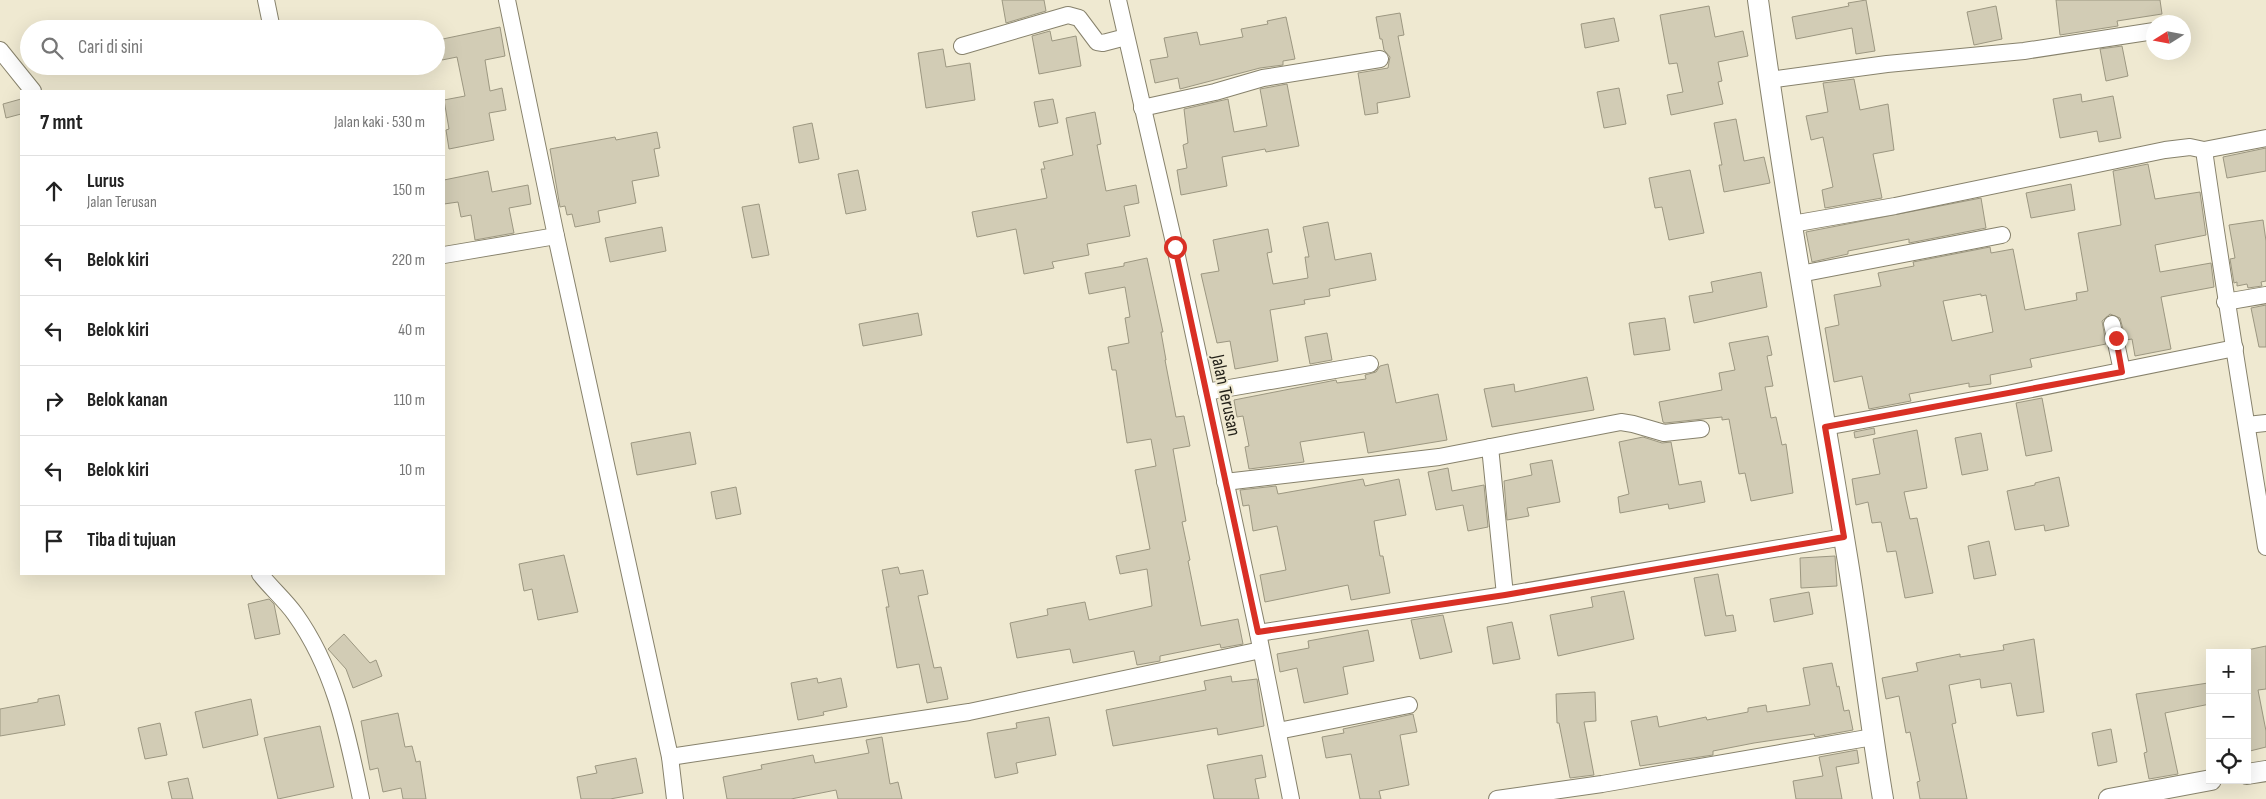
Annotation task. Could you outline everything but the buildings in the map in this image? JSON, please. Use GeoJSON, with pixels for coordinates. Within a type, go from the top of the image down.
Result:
{"type":"FeatureCollection","features":[{"type":"Feature","properties":{"kind":"street"},"geometry":{"type":"LineString","coordinates":[[266,0],[270,20]]}},
{"type":"Feature","properties":{"kind":"street"},"geometry":{"type":"LineString","coordinates":[[508,0],[556,236],[670,757],[675,799]]}},
{"type":"Feature","properties":{"kind":"street","name":"Jalan Terusan"},"geometry":{"type":"LineString","coordinates":[[1118,0],[1258,632],[1291,799]]}},
{"type":"Feature","properties":{"kind":"street"},"geometry":{"type":"LineString","coordinates":[[1758,0],[1769,80],[1844,537],[1873,738],[1884,799]]}},
{"type":"Feature","properties":{"kind":"street"},"geometry":{"type":"LineString","coordinates":[[962,46],[1068,15],[1079,18],[1096,42],[1103,43],[1126,37]]}},
{"type":"Feature","properties":{"kind":"street"},"geometry":{"type":"LineString","coordinates":[[1769,80],[1887,64],[2024,51],[2146,32]]}},
{"type":"Feature","properties":{"kind":"street"},"geometry":{"type":"LineString","coordinates":[[0,50],[20,75]]}},
{"type":"Feature","properties":{"kind":"street"},"geometry":{"type":"LineString","coordinates":[[1142,108],[1263,78],[1380,59]]}},
{"type":"Feature","properties":{"kind":"street"},"geometry":{"type":"LineString","coordinates":[[20,75],[32,90]]}},
{"type":"Feature","properties":{"kind":"street"},"geometry":{"type":"LineString","coordinates":[[1792,224],[1895,206],[2165,150],[2190,147],[2204,150],[2266,138]]}},
{"type":"Feature","properties":{"kind":"street"},"geometry":{"type":"LineString","coordinates":[[2204,150],[2226,302],[2266,547]]}},
{"type":"Feature","properties":{"kind":"street"},"geometry":{"type":"LineString","coordinates":[[445,255],[556,236]]}},
{"type":"Feature","properties":{"kind":"street"},"geometry":{"type":"LineString","coordinates":[[1800,274],[2002,236]]}},
{"type":"Feature","properties":{"kind":"street"},"geometry":{"type":"LineString","coordinates":[[2226,302],[2266,295]]}},
{"type":"Feature","properties":{"kind":"street"},"geometry":{"type":"LineString","coordinates":[[2112,324],[2122,372]]}},
{"type":"Feature","properties":{"kind":"street"},"geometry":{"type":"LineString","coordinates":[[1825,427],[2122,372],[2235,348]]}},
{"type":"Feature","properties":{"kind":"street"},"geometry":{"type":"LineString","coordinates":[[1206,392],[1370,364]]}},
{"type":"Feature","properties":{"kind":"street"},"geometry":{"type":"LineString","coordinates":[[1225,482],[1439,457],[1621,422],[1664,433],[1701,429]]}},
{"type":"Feature","properties":{"kind":"street"},"geometry":{"type":"LineString","coordinates":[[2246,426],[2266,423]]}},
{"type":"Feature","properties":{"kind":"street"},"geometry":{"type":"LineString","coordinates":[[1490,446],[1505,595]]}},
{"type":"Feature","properties":{"kind":"street"},"geometry":{"type":"LineString","coordinates":[[1258,632],[1505,595],[1844,537]]}},
{"type":"Feature","properties":{"kind":"street"},"geometry":{"type":"LineString","coordinates":[[261,575],[294,613],[323,661],[348,731],[361,799]]}},
{"type":"Feature","properties":{"kind":"street"},"geometry":{"type":"LineString","coordinates":[[670,757],[969,712],[1261,650]]}},
{"type":"Feature","properties":{"kind":"street"},"geometry":{"type":"LineString","coordinates":[[1278,730],[1409,705]]}},
{"type":"Feature","properties":{"kind":"street"},"geometry":{"type":"LineString","coordinates":[[1497,799],[1602,784],[1873,738]]}},
{"type":"Feature","properties":{"kind":"street"},"geometry":{"type":"LineString","coordinates":[[2251,773],[2266,771]]}},
{"type":"Feature","properties":{"kind":"street"},"geometry":{"type":"LineString","coordinates":[[2109,799],[2206,781]]}},
{"type":"Feature","properties":{"kind":"route"},"geometry":{"type":"LineString","coordinates":[[1175,247],[1258,632],[1505,595],[1844,537],[1825,427],[2122,372],[2116,338]]}}]}
